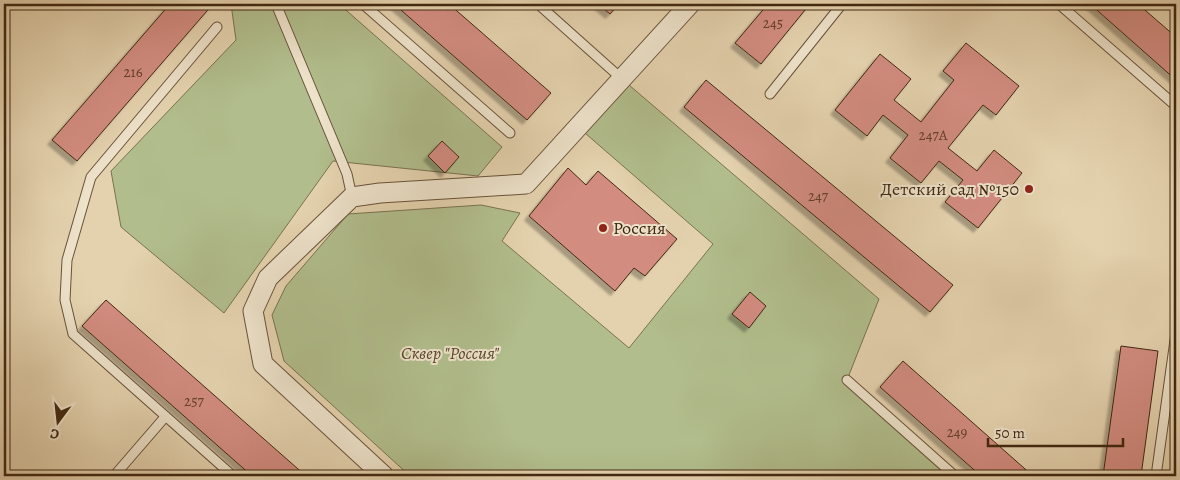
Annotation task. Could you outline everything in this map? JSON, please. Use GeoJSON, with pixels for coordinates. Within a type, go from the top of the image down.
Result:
{"type":"FeatureCollection","features":[{"type":"Feature","properties":{"kind":"street"},"geometry":{"type":"LineString","coordinates":[[384,476],[263,364],[253,311],[268,278],[352,197],[380,193],[526,184],[690,4]]}},
{"type":"Feature","properties":{"kind":"lane"},"geometry":{"type":"LineString","coordinates":[[276,4],[347,174],[352,197]]}},
{"type":"Feature","properties":{"kind":"lane"},"geometry":{"type":"LineString","coordinates":[[363,4],[510,133]]}},
{"type":"Feature","properties":{"kind":"lane"},"geometry":{"type":"LineString","coordinates":[[538,4],[622,79]]}},
{"type":"Feature","properties":{"kind":"lane"},"geometry":{"type":"LineString","coordinates":[[770,94],[842,4]]}},
{"type":"Feature","properties":{"kind":"lane"},"geometry":{"type":"LineString","coordinates":[[1059,4],[1176,106]]}},
{"type":"Feature","properties":{"kind":"lane"},"geometry":{"type":"LineString","coordinates":[[217,27],[91,177],[67,260],[65,300],[73,334],[233,476]]}},
{"type":"Feature","properties":{"kind":"lane"},"geometry":{"type":"LineString","coordinates":[[1156,476],[1176,333]]}},
{"type":"Feature","properties":{"kind":"lane"},"geometry":{"type":"LineString","coordinates":[[847,380],[955,476]]}},
{"type":"Feature","properties":{"kind":"lane"},"geometry":{"type":"LineString","coordinates":[[114,476],[166,417]]}},
{"type":"Feature","properties":{"kind":"green space"},"geometry":{"type":"Polygon","coordinates":[[[231,4],[339,4],[502,147],[478,176],[333,161],[224,313],[121,227],[111,171],[236,40],[231,4]]]}},
{"type":"Feature","properties":{"kind":"green space","name":"Сквер \"Россия\""},"geometry":{"type":"Polygon","coordinates":[[[622,79],[879,299],[847,380],[955,476],[410,476],[284,361],[272,315],[286,286],[348,214],[481,205],[520,213],[502,241],[629,348],[713,244],[578,127],[622,79]]]}},
{"type":"Feature","properties":{"kind":"building"},"geometry":{"type":"Polygon","coordinates":[[[170,4],[213,4],[77,161],[52,140],[170,4]]]}},
{"type":"Feature","properties":{"kind":"building"},"geometry":{"type":"Polygon","coordinates":[[[394,4],[449,4],[551,93],[527,120],[394,4]]]}},
{"type":"Feature","properties":{"kind":"building"},"geometry":{"type":"Polygon","coordinates":[[[598,4],[619,4],[610,14],[598,4]]]}},
{"type":"Feature","properties":{"kind":"building"},"geometry":{"type":"Polygon","coordinates":[[[768,4],[810,4],[761,64],[735,43],[768,4]]]}},
{"type":"Feature","properties":{"kind":"building"},"geometry":{"type":"Polygon","coordinates":[[[1090,4],[1138,4],[1176,37],[1176,80],[1090,4]]]}},
{"type":"Feature","properties":{"kind":"building"},"geometry":{"type":"Polygon","coordinates":[[[966,43],[1019,86],[996,115],[983,105],[948,148],[977,171],[994,150],[1022,173],[978,228],[945,202],[963,180],[939,161],[921,183],[890,158],[908,135],[883,115],[867,136],[835,110],[880,54],[911,79],[894,100],[921,122],[954,80],[943,71],[966,43]]]}},
{"type":"Feature","properties":{"kind":"building"},"geometry":{"type":"Polygon","coordinates":[[[706,80],[953,285],[930,312],[684,107],[706,80]]]}},
{"type":"Feature","properties":{"kind":"building"},"geometry":{"type":"Polygon","coordinates":[[[442,141],[459,157],[445,173],[428,156],[442,141]]]}},
{"type":"Feature","properties":{"kind":"building","name":"Россия"},"geometry":{"type":"Polygon","coordinates":[[[568,168],[586,185],[598,171],[677,239],[645,276],[634,268],[615,291],[529,216],[568,168]]]}},
{"type":"Feature","properties":{"kind":"building"},"geometry":{"type":"Polygon","coordinates":[[[750,292],[766,306],[749,328],[732,314],[750,292]]]}},
{"type":"Feature","properties":{"kind":"building"},"geometry":{"type":"Polygon","coordinates":[[[106,300],[306,476],[252,476],[82,326],[106,300]]]}},
{"type":"Feature","properties":{"kind":"building"},"geometry":{"type":"Polygon","coordinates":[[[1121,346],[1158,351],[1141,476],[1103,476],[1121,346]]]}},
{"type":"Feature","properties":{"kind":"building"},"geometry":{"type":"Polygon","coordinates":[[[903,361],[1033,476],[981,476],[880,387],[903,361]]]}},
{"type":"Feature","properties":{"kind":"place","name":"Детский сад №150"},"geometry":{"type":"Point","coordinates":[1029,189]}},
{"type":"Feature","properties":{"kind":"place","name":"Россия"},"geometry":{"type":"Point","coordinates":[603,228]}}]}
